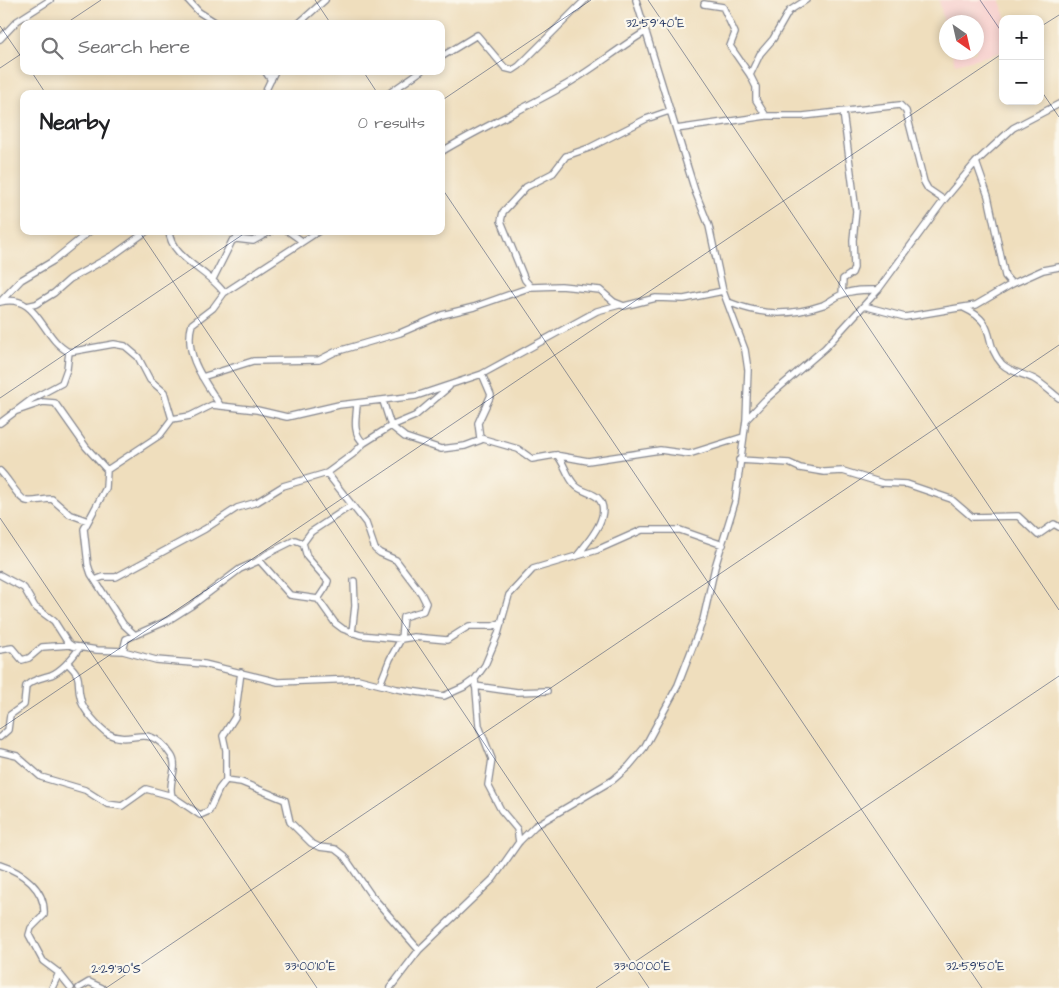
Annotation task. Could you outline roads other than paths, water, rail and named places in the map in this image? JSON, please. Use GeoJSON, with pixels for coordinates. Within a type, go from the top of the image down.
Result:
{"type":"FeatureCollection","features":[{"type":"Feature","properties":{"kind":"street"},"geometry":{"type":"LineString","coordinates":[[0,39],[17,20],[50,0]]}},
{"type":"Feature","properties":{"kind":"street"},"geometry":{"type":"LineString","coordinates":[[188,0],[199,12],[212,20]]}},
{"type":"Feature","properties":{"kind":"street"},"geometry":{"type":"LineString","coordinates":[[302,20],[325,0]]}},
{"type":"Feature","properties":{"kind":"street"},"geometry":{"type":"LineString","coordinates":[[445,55],[477,35],[505,68],[513,70],[585,0]]}},
{"type":"Feature","properties":{"kind":"street"},"geometry":{"type":"LineString","coordinates":[[390,988],[420,950],[493,878],[519,842],[542,821],[613,780],[629,766],[644,748],[678,685],[695,643],[722,544],[736,502],[739,460],[746,420],[747,359],[741,336],[723,291],[709,226],[694,191],[636,0]]}},
{"type":"Feature","properties":{"kind":"street"},"geometry":{"type":"LineString","coordinates":[[750,75],[760,54],[773,39],[789,11],[806,0]]}},
{"type":"Feature","properties":{"kind":"street"},"geometry":{"type":"LineString","coordinates":[[704,4],[723,7],[735,33],[730,46],[750,75],[756,87],[756,100],[766,116]]}},
{"type":"Feature","properties":{"kind":"street"},"geometry":{"type":"LineString","coordinates":[[445,150],[473,133],[506,119],[533,101],[561,88],[645,32]]}},
{"type":"Feature","properties":{"kind":"street"},"geometry":{"type":"LineString","coordinates":[[268,75],[271,80]]}},
{"type":"Feature","properties":{"kind":"street"},"geometry":{"type":"LineString","coordinates":[[266,90],[273,75]]}},
{"type":"Feature","properties":{"kind":"street"},"geometry":{"type":"LineString","coordinates":[[394,90],[415,75]]}},
{"type":"Feature","properties":{"kind":"street"},"geometry":{"type":"LineString","coordinates":[[746,420],[765,400],[825,348],[864,306],[878,290],[944,200],[976,162],[1013,128],[1059,104]]}},
{"type":"Feature","properties":{"kind":"street"},"geometry":{"type":"LineString","coordinates":[[676,129],[766,116],[844,112],[886,106],[903,106],[924,182],[928,189],[944,200]]}},
{"type":"Feature","properties":{"kind":"street"},"geometry":{"type":"LineString","coordinates":[[531,287],[525,280],[501,221],[503,212],[530,184],[553,173],[566,156],[590,148],[646,118],[669,111]]}},
{"type":"Feature","properties":{"kind":"street"},"geometry":{"type":"LineString","coordinates":[[842,294],[843,279],[852,273],[854,268],[853,240],[856,211],[844,112]]}},
{"type":"Feature","properties":{"kind":"street"},"geometry":{"type":"LineString","coordinates":[[976,162],[988,196],[1005,276],[1012,284]]}},
{"type":"Feature","properties":{"kind":"street"},"geometry":{"type":"LineString","coordinates":[[0,302],[21,280],[53,262],[85,235]]}},
{"type":"Feature","properties":{"kind":"street"},"geometry":{"type":"LineString","coordinates":[[27,306],[36,304],[54,294],[70,279],[115,254],[141,235]]}},
{"type":"Feature","properties":{"kind":"street"},"geometry":{"type":"LineString","coordinates":[[170,235],[172,242],[186,258],[213,279],[224,293]]}},
{"type":"Feature","properties":{"kind":"street"},"geometry":{"type":"LineString","coordinates":[[213,279],[232,241],[236,239],[253,240],[264,235]]}},
{"type":"Feature","properties":{"kind":"street"},"geometry":{"type":"LineString","coordinates":[[294,235],[302,241]]}},
{"type":"Feature","properties":{"kind":"street"},"geometry":{"type":"LineString","coordinates":[[220,404],[202,377],[191,352],[192,326],[213,308],[224,293],[312,235]]}},
{"type":"Feature","properties":{"kind":"street"},"geometry":{"type":"LineString","coordinates":[[864,306],[905,317],[964,308],[976,305],[1012,284],[1043,270],[1059,267]]}},
{"type":"Feature","properties":{"kind":"street"},"geometry":{"type":"LineString","coordinates":[[202,377],[253,361],[319,360],[350,347],[400,333],[442,315],[474,307],[531,287],[561,286],[600,290],[619,305]]}},
{"type":"Feature","properties":{"kind":"street"},"geometry":{"type":"LineString","coordinates":[[728,302],[750,311],[766,314],[798,311],[818,306],[842,294],[878,290]]}},
{"type":"Feature","properties":{"kind":"street"},"geometry":{"type":"LineString","coordinates":[[107,470],[160,435],[172,419],[190,416],[209,405],[220,404],[287,417],[339,405],[416,396],[482,374],[597,311],[619,305],[661,298],[684,298],[723,291]]}},
{"type":"Feature","properties":{"kind":"street"},"geometry":{"type":"LineString","coordinates":[[0,302],[17,300],[27,306],[61,346],[69,352],[114,344],[125,346],[138,357],[148,378],[164,392],[172,419]]}},
{"type":"Feature","properties":{"kind":"street"},"geometry":{"type":"LineString","coordinates":[[964,308],[978,314],[985,324],[1002,364],[1035,380],[1059,398]]}},
{"type":"Feature","properties":{"kind":"street"},"geometry":{"type":"LineString","coordinates":[[0,423],[32,398],[62,383],[67,369],[69,352]]}},
{"type":"Feature","properties":{"kind":"street"},"geometry":{"type":"LineString","coordinates":[[481,440],[477,431],[478,423],[491,395],[482,374]]}},
{"type":"Feature","properties":{"kind":"street"},"geometry":{"type":"LineString","coordinates":[[95,580],[103,577],[116,577],[205,529],[237,508],[257,502],[283,486],[326,473],[354,454],[364,443],[391,426],[409,419],[455,382]]}},
{"type":"Feature","properties":{"kind":"street"},"geometry":{"type":"LineString","coordinates":[[384,401],[391,426],[405,437],[423,442],[436,449],[465,446],[481,440],[518,449],[532,459],[557,455],[588,461],[655,451],[689,454],[743,437]]}},
{"type":"Feature","properties":{"kind":"street"},"geometry":{"type":"LineString","coordinates":[[14,412],[43,402],[55,403],[86,447],[107,470],[106,488],[84,529],[89,569],[123,624],[135,635]]}},
{"type":"Feature","properties":{"kind":"street"},"geometry":{"type":"LineString","coordinates":[[357,404],[355,429],[357,436],[364,443]]}},
{"type":"Feature","properties":{"kind":"street"},"geometry":{"type":"LineString","coordinates":[[557,455],[574,485],[598,498],[601,504],[601,519],[596,531],[576,557]]}},
{"type":"Feature","properties":{"kind":"street"},"geometry":{"type":"LineString","coordinates":[[739,460],[788,463],[800,468],[824,472],[843,471],[885,484],[907,484],[951,500],[972,517],[1018,516],[1038,535],[1054,524],[1059,527]]}},
{"type":"Feature","properties":{"kind":"street"},"geometry":{"type":"LineString","coordinates":[[0,471],[11,482],[19,497],[25,501],[52,499],[69,514],[88,521]]}},
{"type":"Feature","properties":{"kind":"street"},"geometry":{"type":"LineString","coordinates":[[326,473],[368,528],[376,549],[380,554],[396,560],[425,600],[426,607],[421,613],[403,617],[401,639],[390,659],[380,684]]}},
{"type":"Feature","properties":{"kind":"street"},"geometry":{"type":"LineString","coordinates":[[303,543],[311,532],[352,505]]}},
{"type":"Feature","properties":{"kind":"street"},"geometry":{"type":"LineString","coordinates":[[0,650],[12,648],[22,660],[29,658],[42,647],[70,645],[97,650],[123,651],[156,660],[195,662],[287,683],[350,678],[397,689],[444,696],[458,691],[475,678],[488,658],[502,622],[509,595],[529,572],[537,567],[576,557],[642,530],[680,530],[722,544]]}},
{"type":"Feature","properties":{"kind":"street"},"geometry":{"type":"LineString","coordinates":[[123,651],[124,641],[191,606],[240,569],[295,540],[303,543]]}},
{"type":"Feature","properties":{"kind":"street"},"geometry":{"type":"LineString","coordinates":[[303,543],[307,557],[328,581],[318,599]]}},
{"type":"Feature","properties":{"kind":"street"},"geometry":{"type":"LineString","coordinates":[[259,560],[293,596],[318,599],[334,622],[352,633],[401,639],[414,636],[447,640],[464,628],[493,626],[502,622]]}},
{"type":"Feature","properties":{"kind":"street"},"geometry":{"type":"LineString","coordinates":[[0,575],[24,588],[36,607],[54,622],[70,645]]}},
{"type":"Feature","properties":{"kind":"street"},"geometry":{"type":"LineString","coordinates":[[352,633],[355,606],[354,581]]}},
{"type":"Feature","properties":{"kind":"street"},"geometry":{"type":"LineString","coordinates":[[0,737],[8,730],[10,715],[24,704],[26,686],[33,681],[53,674],[67,663],[80,647]]}},
{"type":"Feature","properties":{"kind":"street"},"geometry":{"type":"LineString","coordinates":[[67,663],[79,676],[82,704],[106,732],[125,738],[144,734],[154,737],[172,755],[175,765],[170,785],[172,796]]}},
{"type":"Feature","properties":{"kind":"street"},"geometry":{"type":"LineString","coordinates":[[0,752],[17,756],[41,777],[85,790],[107,804],[122,806],[146,790],[172,796],[200,815],[209,810],[219,789],[226,780],[226,750],[223,736],[235,717],[241,672]]}},
{"type":"Feature","properties":{"kind":"street"},"geometry":{"type":"LineString","coordinates":[[475,678],[479,726],[492,759],[488,782],[489,789],[501,810],[517,829],[519,842]]}},
{"type":"Feature","properties":{"kind":"street"},"geometry":{"type":"LineString","coordinates":[[475,686],[517,692],[547,691]]}},
{"type":"Feature","properties":{"kind":"street"},"geometry":{"type":"LineString","coordinates":[[226,780],[241,782],[285,800],[288,808],[288,820],[298,831],[320,847],[339,851],[377,902],[420,950]]}},
{"type":"Feature","properties":{"kind":"street"},"geometry":{"type":"LineString","coordinates":[[0,865],[29,880],[42,897],[44,915],[30,928],[30,935],[43,960],[59,973],[71,988]]}},
{"type":"Feature","properties":{"kind":"street"},"geometry":{"type":"LineString","coordinates":[[52,988],[59,973]]}},
{"type":"Feature","properties":{"kind":"street"},"geometry":{"type":"LineString","coordinates":[[79,988],[89,982],[102,988]]}}]}
